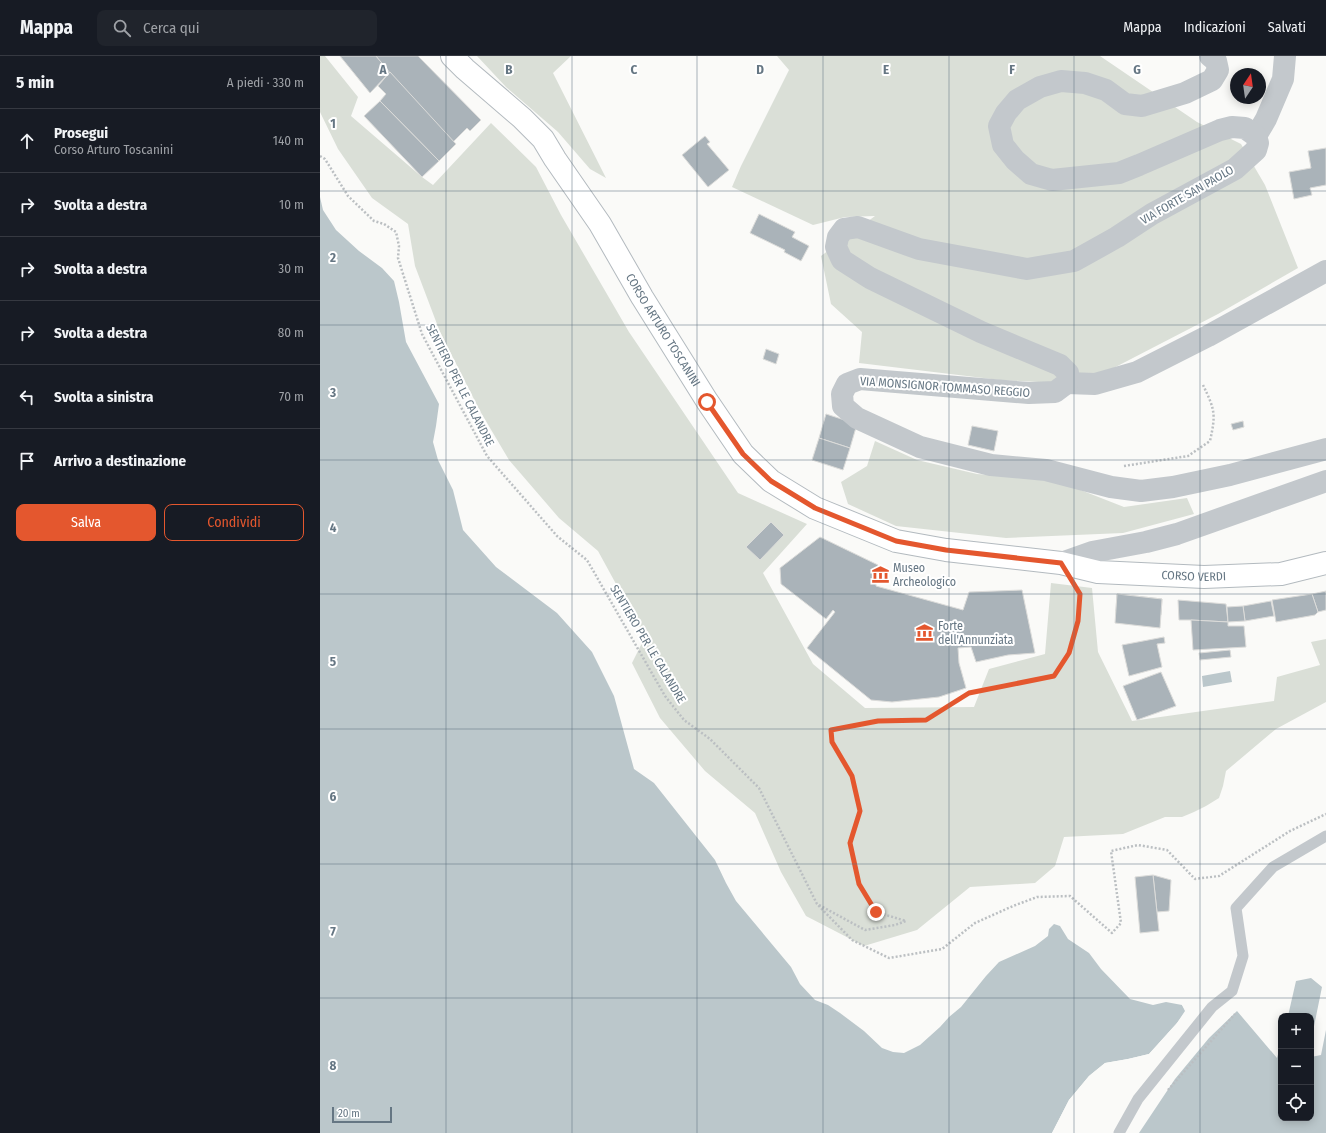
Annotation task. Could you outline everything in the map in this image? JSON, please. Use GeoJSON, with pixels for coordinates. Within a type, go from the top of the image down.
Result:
{"type":"FeatureCollection","features":[{"type":"Feature","properties":{"kind":"main road","name":"CORSO ARTURO TOSCANINI"},"geometry":{"type":"LineString","coordinates":[[452,56],[522,118],[543,139],[555,160],[600,224],[642,297],[707,402],[743,454],[771,481],[815,508],[896,541],[946,550],[1061,563]]}},
{"type":"Feature","properties":{"kind":"main road","name":"CORSO VERDI"},"geometry":{"type":"LineString","coordinates":[[1061,563],[1098,572],[1204,578],[1281,574],[1326,563]]}},
{"type":"Feature","properties":{"kind":"street"},"geometry":{"type":"LineString","coordinates":[[1210,56],[1216,62],[1218,70],[1212,80],[1185,93],[1142,106],[1125,104],[1106,90],[1085,83],[1061,81],[1040,87],[1018,100],[1006,113],[999,126],[1003,145],[1015,160],[1031,174],[1052,180],[1119,173],[1220,130],[1232,127],[1245,128],[1256,136],[1266,119],[1282,79],[1284,56]]}},
{"type":"Feature","properties":{"kind":"street","name":"VIA FORTE SAN PAOLO"},"geometry":{"type":"LineString","coordinates":[[1067,383],[1068,373],[1060,365],[981,332],[870,278],[842,260],[836,247],[838,237],[844,229],[858,227],[919,249],[1027,270],[1074,261],[1117,237],[1152,214],[1235,169],[1256,150],[1258,143],[1256,136]]}},
{"type":"Feature","properties":{"kind":"street"},"geometry":{"type":"LineString","coordinates":[[1067,383],[1096,384],[1138,372],[1208,336],[1326,271]]}},
{"type":"Feature","properties":{"kind":"street","name":"VIA MONSIGNOR TOMMASO REGGIO"},"geometry":{"type":"LineString","coordinates":[[1067,383],[1055,392],[1029,393],[860,379],[847,384],[842,394],[843,406],[857,418],[920,447],[991,465],[1046,470],[1111,488],[1141,491],[1173,487],[1326,449]]}},
{"type":"Feature","properties":{"kind":"street"},"geometry":{"type":"LineString","coordinates":[[1061,563],[1092,552],[1146,542],[1177,534],[1326,481]]}},
{"type":"Feature","properties":{"kind":"lane"},"geometry":{"type":"LineString","coordinates":[[1119,1133],[1138,1099],[1212,1007],[1232,991],[1243,956],[1236,908],[1273,867],[1326,836]]}},
{"type":"Feature","properties":{"kind":"path","name":"SENTIERO PER LE CALANDRE"},"geometry":{"type":"LineString","coordinates":[[320,156],[326,159],[348,196],[374,221],[384,224],[396,232],[399,246],[398,258],[422,334],[487,456],[557,536],[587,560],[665,696],[684,720],[710,739],[759,788],[817,904],[852,940],[890,958],[942,949],[975,923],[1037,897],[1070,896],[1112,933],[1122,923],[1111,851],[1138,845],[1167,850],[1195,879],[1219,876],[1290,831],[1326,814]]}},
{"type":"Feature","properties":{"kind":"path"},"geometry":{"type":"LineString","coordinates":[[1123,466],[1188,456],[1210,441],[1214,420],[1212,403],[1203,385]]}},
{"type":"Feature","properties":{"kind":"path"},"geometry":{"type":"LineString","coordinates":[[817,904],[865,930],[895,925],[906,921],[876,912],[859,884],[850,843],[860,811],[852,776],[832,742],[831,730],[878,721],[926,720],[969,693],[1054,676],[1069,653],[1078,621],[1080,594],[1061,563]]}},
{"type":"Feature","properties":{"kind":"path"},"geometry":{"type":"LineString","coordinates":[[1166,1092],[1235,1014]]}},
{"type":"Feature","properties":{"kind":"shaded area"},"geometry":{"type":"Polygon","coordinates":[[[320,56],[325,56],[358,97],[351,116],[433,185],[491,123],[536,167],[561,215],[629,332],[738,493],[807,524],[763,573],[813,664],[865,708],[974,707],[989,669],[1045,654],[1051,583],[1092,588],[1098,652],[1132,721],[1274,701],[1277,677],[1320,665],[1311,642],[1326,639],[1326,702],[1276,729],[1226,771],[1219,798],[1182,817],[1165,817],[1123,834],[1064,837],[1055,866],[1035,883],[970,887],[917,930],[864,946],[806,916],[781,872],[755,813],[705,771],[660,718],[632,663],[645,637],[598,551],[559,518],[509,460],[480,411],[440,332],[415,266],[408,224],[372,198],[338,149],[320,112],[320,56]]]}},
{"type":"Feature","properties":{"kind":"shaded area"},"geometry":{"type":"Polygon","coordinates":[[[477,56],[571,56],[553,73],[606,178],[590,169],[558,132],[506,87],[477,56]]]}},
{"type":"Feature","properties":{"kind":"shaded area"},"geometry":{"type":"Polygon","coordinates":[[[777,56],[1100,56],[1197,122],[1241,144],[1265,185],[1298,268],[1218,314],[1102,374],[1057,383],[1000,380],[859,363],[862,332],[831,304],[821,256],[875,216],[845,217],[813,225],[732,187],[789,70],[777,56]]]}},
{"type":"Feature","properties":{"kind":"shaded area"},"geometry":{"type":"Polygon","coordinates":[[[320,197],[323,210],[336,230],[359,251],[382,268],[394,281],[406,342],[439,404],[433,442],[438,460],[453,490],[463,530],[496,567],[557,613],[592,652],[614,696],[634,769],[654,783],[715,860],[736,901],[791,967],[800,984],[815,1000],[828,1005],[840,1013],[864,1031],[882,1048],[893,1052],[904,1053],[920,1045],[961,1007],[999,962],[1035,946],[1048,936],[1049,929],[1054,924],[1060,926],[1068,939],[1089,953],[1101,969],[1130,999],[1153,1005],[1166,1002],[1182,1005],[1186,1011],[1149,1054],[1105,1063],[1089,1076],[1069,1100],[1052,1133],[320,1133],[320,197]]]}},
{"type":"Feature","properties":{"kind":"shaded area"},"geometry":{"type":"Polygon","coordinates":[[[875,441],[917,460],[977,474],[1055,480],[1124,507],[1187,498],[1194,514],[1123,533],[1006,538],[896,526],[848,504],[841,482],[867,466],[875,441]]]}},
{"type":"Feature","properties":{"kind":"shaded area"},"geometry":{"type":"Polygon","coordinates":[[[1230,671],[1232,682],[1203,687],[1202,676],[1230,671]]]}},
{"type":"Feature","properties":{"kind":"shaded area"},"geometry":{"type":"Polygon","coordinates":[[[1311,978],[1322,987],[1314,1026],[1314,1013],[1289,1013],[1296,981],[1311,978]]]}},
{"type":"Feature","properties":{"kind":"shaded area"},"geometry":{"type":"Polygon","coordinates":[[[1237,1011],[1277,1058],[1278,1054],[1278,1121],[1314,1121],[1314,1056],[1321,1055],[1326,1030],[1326,1133],[1139,1133],[1175,1079],[1209,1038],[1237,1011]]]}},
{"type":"Feature","properties":{"kind":"pier"},"geometry":{"type":"Polygon","coordinates":[[[1184,1004],[1187,1012],[1179,1024],[1150,1055],[1106,1065],[1090,1078],[1071,1101],[1054,1133],[1052,1133],[1069,1100],[1089,1076],[1105,1063],[1149,1054],[1177,1023],[1185,1011],[1182,1005],[1184,1004]]]}},
{"type":"Feature","properties":{"kind":"building"},"geometry":{"type":"Polygon","coordinates":[[[340,56],[376,56],[390,72],[370,93],[340,56]]]}},
{"type":"Feature","properties":{"kind":"building"},"geometry":{"type":"Polygon","coordinates":[[[376,56],[418,56],[481,120],[470,131],[467,128],[453,142],[376,56]]]}},
{"type":"Feature","properties":{"kind":"building"},"geometry":{"type":"Polygon","coordinates":[[[390,72],[456,144],[439,161],[380,101],[386,94],[378,86],[390,72]]]}},
{"type":"Feature","properties":{"kind":"building"},"geometry":{"type":"Polygon","coordinates":[[[380,101],[439,161],[422,177],[364,116],[380,101]]]}},
{"type":"Feature","properties":{"kind":"building"},"geometry":{"type":"Polygon","coordinates":[[[705,136],[710,142],[707,144],[729,170],[708,187],[682,155],[705,136]]]}},
{"type":"Feature","properties":{"kind":"building"},"geometry":{"type":"Polygon","coordinates":[[[1326,148],[1326,185],[1310,188],[1312,195],[1294,199],[1289,172],[1311,168],[1308,151],[1326,148]]]}},
{"type":"Feature","properties":{"kind":"building"},"geometry":{"type":"Polygon","coordinates":[[[759,214],[795,232],[792,237],[809,246],[801,261],[784,252],[785,250],[750,233],[759,214]]]}},
{"type":"Feature","properties":{"kind":"building"},"geometry":{"type":"Polygon","coordinates":[[[766,349],[779,354],[776,364],[763,359],[766,349]]]}},
{"type":"Feature","properties":{"kind":"building"},"geometry":{"type":"Polygon","coordinates":[[[826,414],[857,424],[850,448],[819,438],[826,414]]]}},
{"type":"Feature","properties":{"kind":"building"},"geometry":{"type":"Polygon","coordinates":[[[1243,421],[1244,427],[1233,430],[1231,424],[1243,421]]]}},
{"type":"Feature","properties":{"kind":"building"},"geometry":{"type":"Polygon","coordinates":[[[972,426],[998,431],[994,451],[968,445],[972,426]]]}},
{"type":"Feature","properties":{"kind":"building"},"geometry":{"type":"Polygon","coordinates":[[[819,438],[850,448],[843,470],[812,460],[819,438]]]}},
{"type":"Feature","properties":{"kind":"building"},"geometry":{"type":"Polygon","coordinates":[[[771,522],[784,535],[760,560],[746,547],[771,522]]]}},
{"type":"Feature","properties":{"kind":"building","name":"Forte dell'Annunziata"},"geometry":{"type":"Polygon","coordinates":[[[820,537],[878,565],[876,586],[963,610],[969,592],[1022,590],[1035,653],[1008,655],[976,662],[971,647],[958,648],[959,663],[966,688],[939,697],[892,702],[871,700],[807,648],[835,612],[833,610],[826,619],[781,584],[780,568],[820,537]]]}},
{"type":"Feature","properties":{"kind":"building"},"geometry":{"type":"Polygon","coordinates":[[[1326,591],[1326,610],[1318,612],[1312,594],[1326,591]]]}},
{"type":"Feature","properties":{"kind":"building"},"geometry":{"type":"Polygon","coordinates":[[[1117,594],[1162,599],[1161,615],[1116,611],[1117,594]]]}},
{"type":"Feature","properties":{"kind":"building"},"geometry":{"type":"Polygon","coordinates":[[[1117,594],[1162,599],[1160,628],[1115,623],[1117,594]]]}},
{"type":"Feature","properties":{"kind":"building"},"geometry":{"type":"Polygon","coordinates":[[[1312,594],[1318,612],[1315,615],[1276,622],[1272,600],[1312,594]]]}},
{"type":"Feature","properties":{"kind":"building"},"geometry":{"type":"Polygon","coordinates":[[[1178,600],[1226,604],[1228,622],[1179,620],[1178,600]]]}},
{"type":"Feature","properties":{"kind":"building"},"geometry":{"type":"Polygon","coordinates":[[[1271,601],[1274,616],[1245,621],[1243,606],[1271,601]]]}},
{"type":"Feature","properties":{"kind":"building"},"geometry":{"type":"Polygon","coordinates":[[[1243,606],[1245,621],[1228,622],[1227,607],[1243,606]]]}},
{"type":"Feature","properties":{"kind":"building"},"geometry":{"type":"Polygon","coordinates":[[[1191,620],[1228,622],[1228,626],[1244,626],[1246,647],[1193,650],[1191,620]]]}},
{"type":"Feature","properties":{"kind":"building"},"geometry":{"type":"Polygon","coordinates":[[[1164,637],[1165,643],[1157,644],[1162,667],[1129,676],[1122,645],[1164,637]]]}},
{"type":"Feature","properties":{"kind":"building"},"geometry":{"type":"Polygon","coordinates":[[[1230,650],[1231,657],[1200,660],[1199,653],[1230,650]]]}},
{"type":"Feature","properties":{"kind":"building"},"geometry":{"type":"Polygon","coordinates":[[[1161,672],[1176,706],[1137,720],[1123,686],[1161,672]]]}},
{"type":"Feature","properties":{"kind":"building"},"geometry":{"type":"Polygon","coordinates":[[[1153,875],[1171,880],[1169,911],[1157,912],[1153,875]]]}},
{"type":"Feature","properties":{"kind":"building"},"geometry":{"type":"Polygon","coordinates":[[[1153,875],[1159,931],[1140,933],[1135,877],[1153,875]]]}},
{"type":"Feature","properties":{"kind":"place","name":"Museo Archeologico"},"geometry":{"type":"Point","coordinates":[880,575]}},
{"type":"Feature","properties":{"kind":"place","name":"Forte dell'Annunziata"},"geometry":{"type":"Point","coordinates":[925,633]}},
{"type":"Feature","properties":{"kind":"route"},"geometry":{"type":"LineString","coordinates":[[707,402],[743,454],[771,481],[815,508],[896,541],[946,550],[1061,563],[1080,594],[1078,621],[1069,653],[1054,676],[969,693],[926,720],[878,721],[831,730],[832,742],[852,776],[860,811],[850,843],[859,884],[876,912]]}}]}
